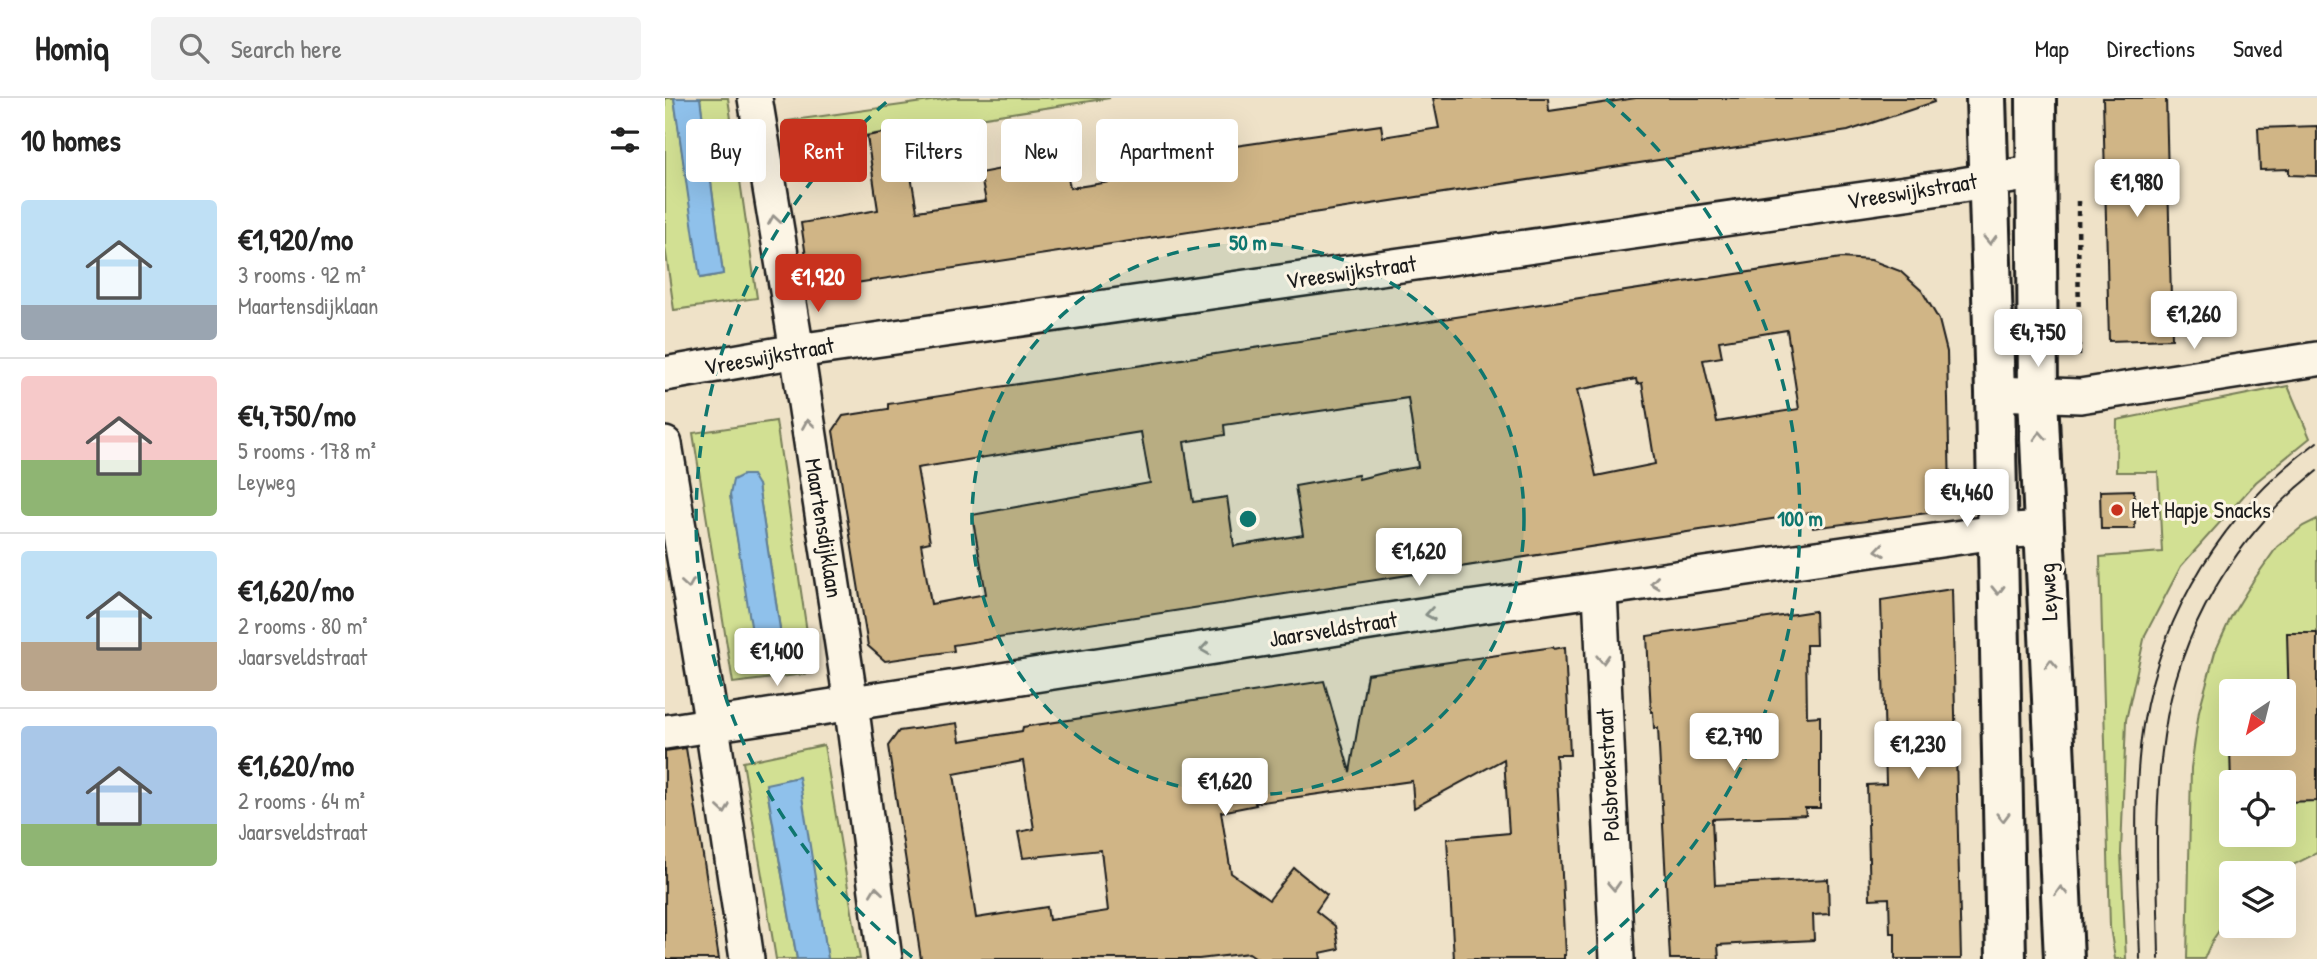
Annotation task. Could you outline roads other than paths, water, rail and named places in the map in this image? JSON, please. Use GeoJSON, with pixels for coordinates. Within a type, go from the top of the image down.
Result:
{"type":"FeatureCollection","features":[{"type":"Feature","properties":{"kind":"street","name":"Maartensdijklaan"},"geometry":{"type":"LineString","coordinates":[[755,98],[851,703],[885,959]]}},
{"type":"Feature","properties":{"kind":"street"},"geometry":{"type":"LineString","coordinates":[[1986,98],[1995,393],[2006,959]]}},
{"type":"Feature","properties":{"kind":"street","name":"Leyweg"},"geometry":{"type":"LineString","coordinates":[[2036,98],[2038,396],[2064,959]]}},
{"type":"Feature","properties":{"kind":"street","name":"Vreeswijkstraat"},"geometry":{"type":"LineString","coordinates":[[665,374],[797,351],[2038,172]]}},
{"type":"Feature","properties":{"kind":"street"},"geometry":{"type":"LineString","coordinates":[[1995,393],[2080,396],[2317,359]]}},
{"type":"Feature","properties":{"kind":"street"},"geometry":{"type":"LineString","coordinates":[[665,444],[747,959]]}},
{"type":"Feature","properties":{"kind":"street","name":"Jaarsveldstraat"},"geometry":{"type":"LineString","coordinates":[[665,732],[1441,612],[1996,533],[2045,529]]}},
{"type":"Feature","properties":{"kind":"street","name":"Polsbroekstraat"},"geometry":{"type":"LineString","coordinates":[[1600,591],[1617,959]]}},
{"type":"Feature","properties":{"kind":"water"},"geometry":{"type":"Polygon","coordinates":[[[674,98],[700,98],[703,119],[686,119],[686,181],[674,98]]]}},
{"type":"Feature","properties":{"kind":"water"},"geometry":{"type":"Polygon","coordinates":[[[686,182],[711,182],[723,274],[700,278],[686,182]]]}},
{"type":"Feature","properties":{"kind":"water"},"geometry":{"type":"Polygon","coordinates":[[[743,475],[752,475],[758,485],[780,629],[780,641],[773,648],[755,651],[730,495],[733,480],[743,475]]]}},
{"type":"Feature","properties":{"kind":"water"},"geometry":{"type":"Polygon","coordinates":[[[799,777],[828,959],[797,959],[766,784],[799,777]]]}},
{"type":"Feature","properties":{"kind":"tram line"},"geometry":{"type":"LineString","coordinates":[[2140,959],[2136,842],[2139,754],[2152,683],[2165,642],[2202,566],[2226,532],[2253,499],[2317,442]]}},
{"type":"Feature","properties":{"kind":"tram line"},"geometry":{"type":"LineString","coordinates":[[2159,959],[2158,792],[2171,697],[2182,659],[2215,588],[2236,556],[2260,525],[2317,471]]}},
{"type":"Feature","properties":{"kind":"place","name":"Het Hapje Snacks"},"geometry":{"type":"Point","coordinates":[2117,510]}}]}
